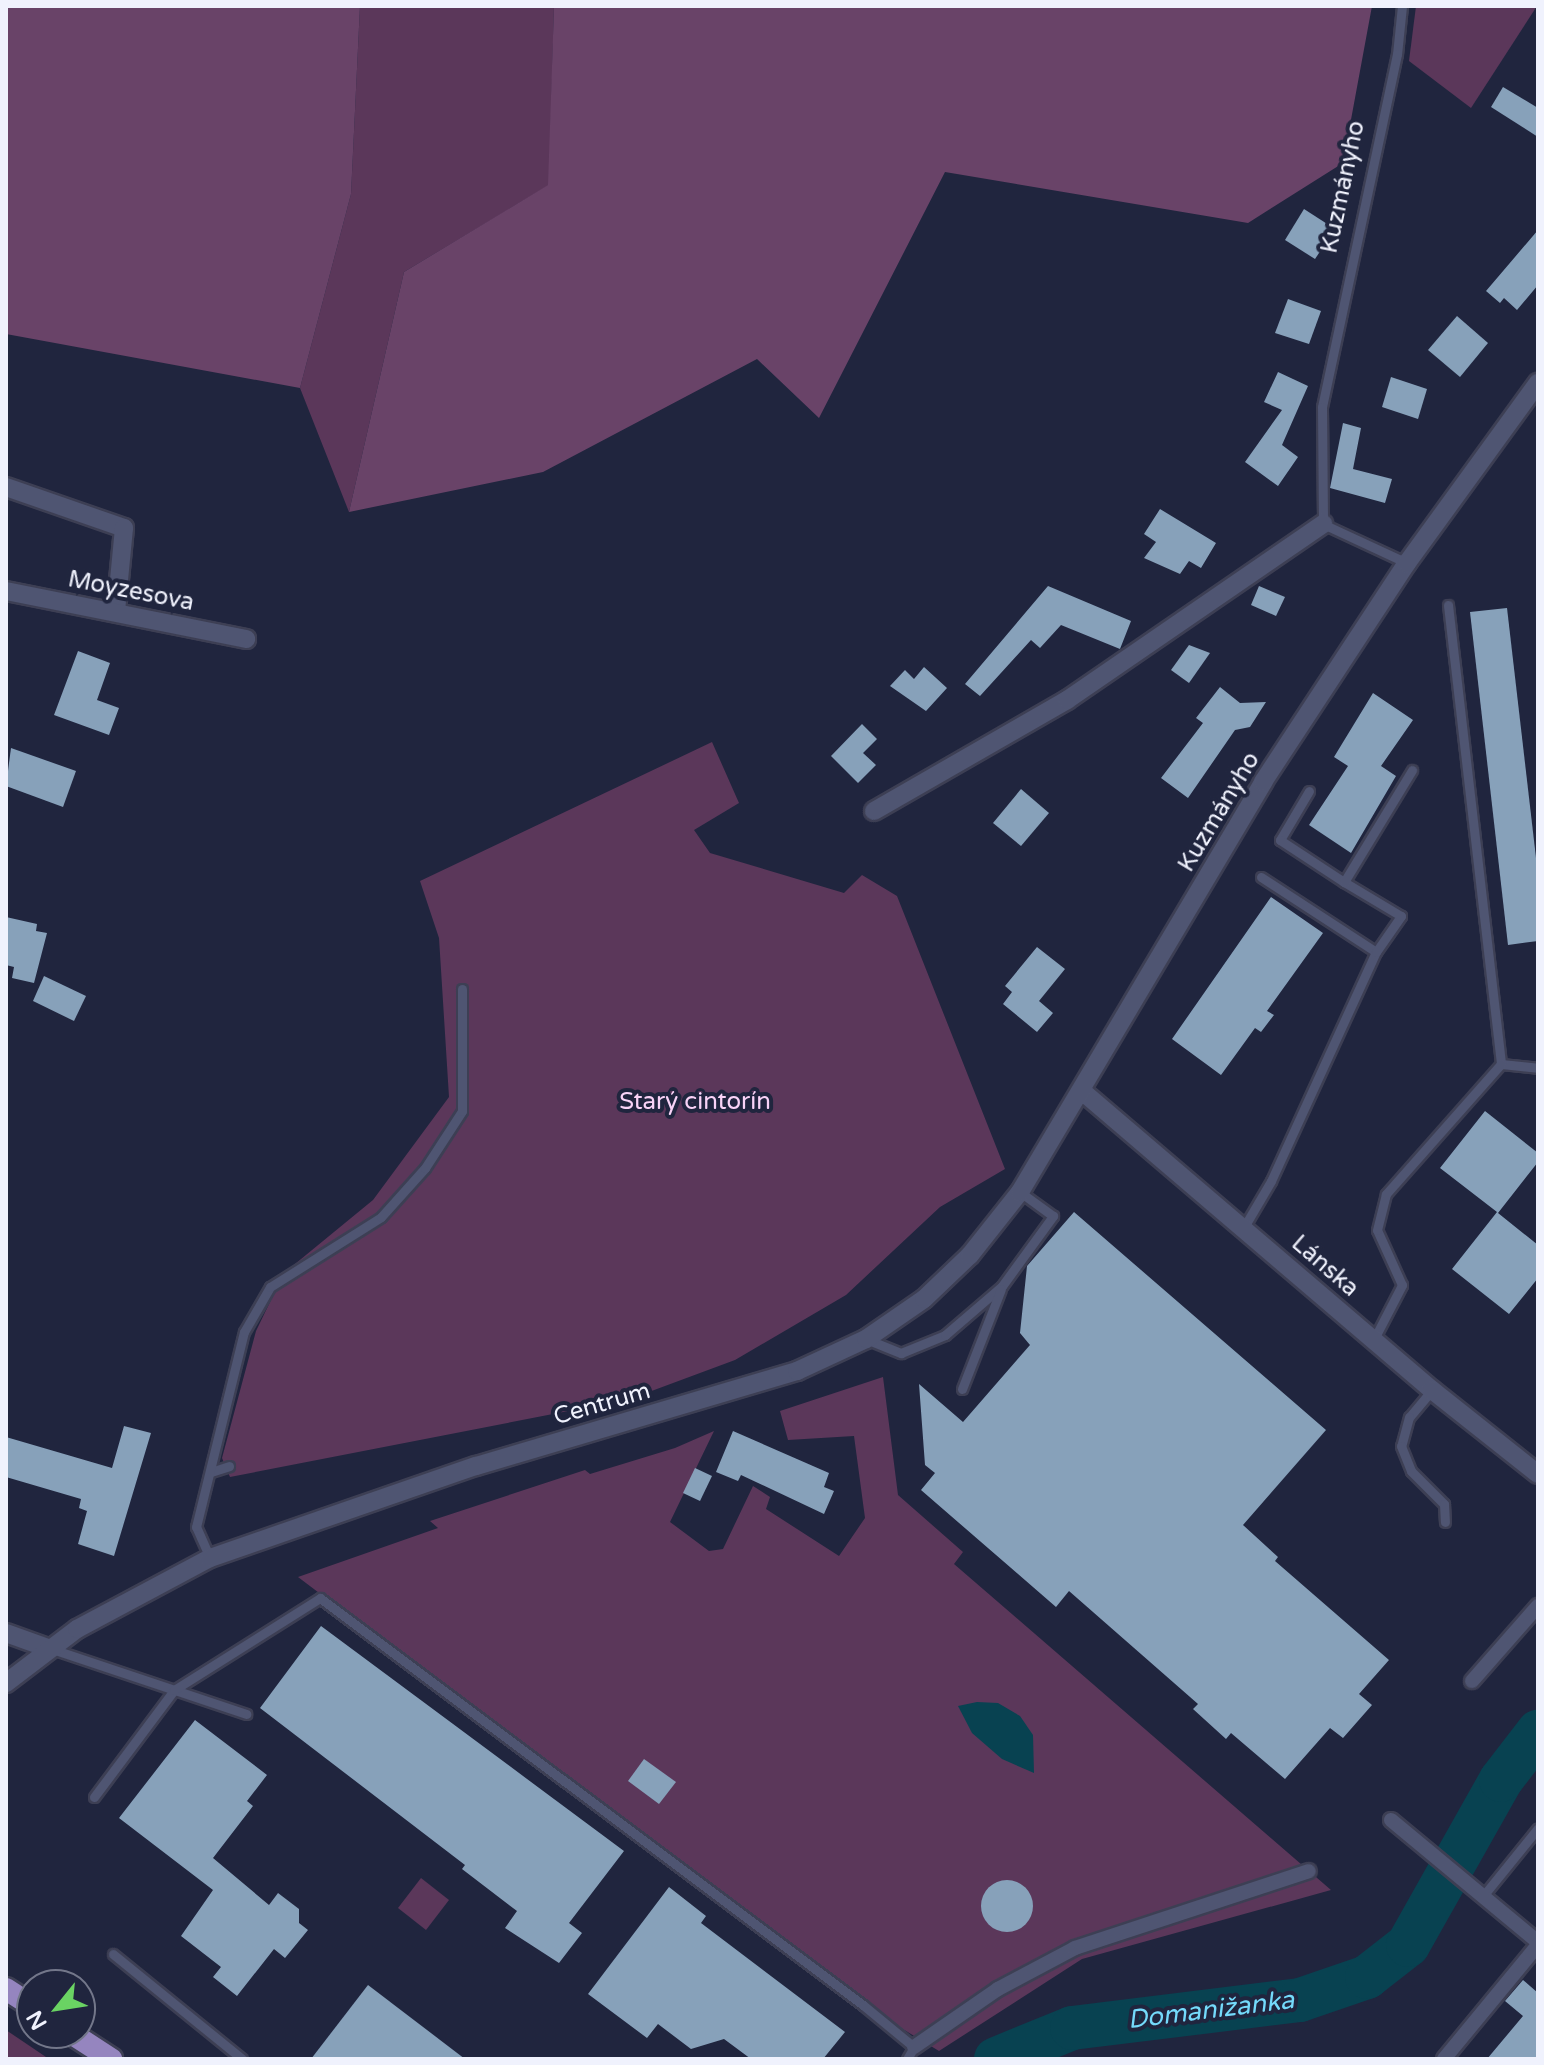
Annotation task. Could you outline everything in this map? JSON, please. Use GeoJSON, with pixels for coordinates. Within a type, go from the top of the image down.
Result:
{"type":"FeatureCollection","features":[{"type":"Feature","properties":{"kind":"street","name":"Kuzmányho"},"geometry":{"type":"LineString","coordinates":[[1083,1092],[1263,782],[1407,563],[1538,383]]}},
{"type":"Feature","properties":{"kind":"street"},"geometry":{"type":"LineString","coordinates":[[6,487],[124,528],[116,611]]}},
{"type":"Feature","properties":{"kind":"street"},"geometry":{"type":"LineString","coordinates":[[874,811],[1067,700],[1323,524]]}},
{"type":"Feature","properties":{"kind":"street","name":"Moyzesova"},"geometry":{"type":"LineString","coordinates":[[6,591],[246,639]]}},
{"type":"Feature","properties":{"kind":"street","name":"Centrum"},"geometry":{"type":"LineString","coordinates":[[6,1683],[48,1648],[210,1558],[476,1466],[797,1371],[866,1339],[938,1287],[1020,1192],[1083,1092]]}},
{"type":"Feature","properties":{"kind":"street","name":"Lánska"},"geometry":{"type":"LineString","coordinates":[[1083,1092],[1432,1390],[1538,1474]]}},
{"type":"Feature","properties":{"kind":"street"},"geometry":{"type":"LineString","coordinates":[[1472,1681],[1538,1606]]}},
{"type":"Feature","properties":{"kind":"street"},"geometry":{"type":"LineString","coordinates":[[6,1633],[48,1648]]}},
{"type":"Feature","properties":{"kind":"street"},"geometry":{"type":"LineString","coordinates":[[1391,1820],[1538,1944],[1444,2059]]}},
{"type":"Feature","properties":{"kind":"street"},"geometry":{"type":"LineString","coordinates":[[910,2053],[998,1989],[1075,1948],[1309,1871]]}},
{"type":"Feature","properties":{"kind":"lane","name":"Kuzmányho"},"geometry":{"type":"LineString","coordinates":[[1323,524],[1322,407],[1397,54],[1402,6]]}},
{"type":"Feature","properties":{"kind":"lane"},"geometry":{"type":"LineString","coordinates":[[1323,524],[1407,563]]}},
{"type":"Feature","properties":{"kind":"lane"},"geometry":{"type":"LineString","coordinates":[[1374,1339],[1402,1285],[1377,1230],[1386,1194],[1501,1064],[1448,605]]}},
{"type":"Feature","properties":{"kind":"lane"},"geometry":{"type":"LineString","coordinates":[[1344,882],[1412,770]]}},
{"type":"Feature","properties":{"kind":"lane"},"geometry":{"type":"LineString","coordinates":[[1244,1227],[1271,1181],[1376,952],[1401,916],[1280,840],[1309,791]]}},
{"type":"Feature","properties":{"kind":"lane"},"geometry":{"type":"LineString","coordinates":[[1261,877],[1376,952]]}},
{"type":"Feature","properties":{"kind":"lane"},"geometry":{"type":"LineString","coordinates":[[210,1558],[196,1527],[244,1332],[270,1287],[381,1217],[425,1168],[462,1111],[462,989]]}},
{"type":"Feature","properties":{"kind":"lane"},"geometry":{"type":"LineString","coordinates":[[1501,1064],[1538,1068]]}},
{"type":"Feature","properties":{"kind":"lane"},"geometry":{"type":"LineString","coordinates":[[866,1339],[901,1353],[945,1335],[1002,1286],[1053,1216],[1020,1192]]}},
{"type":"Feature","properties":{"kind":"lane"},"geometry":{"type":"LineString","coordinates":[[962,1389],[1002,1286]]}},
{"type":"Feature","properties":{"kind":"lane"},"geometry":{"type":"LineString","coordinates":[[1432,1390],[1409,1417],[1401,1446],[1411,1471],[1444,1504],[1445,1522]]}},
{"type":"Feature","properties":{"kind":"lane"},"geometry":{"type":"LineString","coordinates":[[211,1472],[229,1466]]}},
{"type":"Feature","properties":{"kind":"lane"},"geometry":{"type":"LineString","coordinates":[[94,1797],[174,1690],[320,1598],[910,2053]]}},
{"type":"Feature","properties":{"kind":"lane"},"geometry":{"type":"LineString","coordinates":[[48,1648],[246,1714]]}},
{"type":"Feature","properties":{"kind":"lane"},"geometry":{"type":"LineString","coordinates":[[1480,1894],[1538,1828]]}},
{"type":"Feature","properties":{"kind":"lane"},"geometry":{"type":"LineString","coordinates":[[113,1954],[242,2059]]}},
{"type":"Feature","properties":{"kind":"green space"},"geometry":{"type":"Polygon","coordinates":[[[360,6],[554,6],[549,185],[404,272],[349,512],[300,388],[351,194],[360,6]]]}},
{"type":"Feature","properties":{"kind":"green space"},"geometry":{"type":"Polygon","coordinates":[[[1416,6],[1537,6],[1471,108],[1409,61],[1416,6]]]}},
{"type":"Feature","properties":{"kind":"green space","name":"Starý cintorín"},"geometry":{"type":"Polygon","coordinates":[[[712,742],[739,803],[694,830],[710,853],[844,893],[862,875],[897,896],[1005,1169],[940,1207],[846,1295],[735,1360],[630,1399],[230,1477],[222,1458],[256,1331],[284,1273],[373,1200],[449,1097],[439,938],[420,881],[712,742]]]}},
{"type":"Feature","properties":{"kind":"green space"},"geometry":{"type":"Polygon","coordinates":[[[883,1377],[898,1495],[963,1552],[954,1564],[1331,1890],[1082,1959],[939,2051],[863,2005],[298,1577],[438,1528],[430,1521],[585,1470],[590,1474],[675,1448],[714,1431],[670,1522],[709,1551],[723,1549],[753,1486],[770,1497],[766,1509],[839,1556],[865,1518],[854,1436],[788,1440],[780,1411],[883,1377]]]}},
{"type":"Feature","properties":{"kind":"green space"},"geometry":{"type":"Polygon","coordinates":[[[421,1878],[449,1900],[426,1930],[398,1908],[421,1878]]]}},
{"type":"Feature","properties":{"kind":"green space"},"geometry":{"type":"Polygon","coordinates":[[[6,2030],[16,2037],[16,2049],[34,2049],[49,2059],[6,2059],[6,2030]]]}},
{"type":"Feature","properties":{"kind":"shaded area"},"geometry":{"type":"Polygon","coordinates":[[[6,6],[360,6],[351,194],[300,388],[6,334],[6,6]]]}},
{"type":"Feature","properties":{"kind":"shaded area"},"geometry":{"type":"Polygon","coordinates":[[[554,6],[1372,6],[1343,163],[1248,223],[945,172],[819,418],[757,359],[543,472],[349,512],[404,272],[548,185],[554,6]]]}},
{"type":"Feature","properties":{"kind":"water"},"geometry":{"type":"Polygon","coordinates":[[[977,1702],[998,1703],[1020,1716],[1033,1735],[1034,1773],[1002,1759],[972,1733],[958,1706],[977,1702]]]}},
{"type":"Feature","properties":{"kind":"building"},"geometry":{"type":"Polygon","coordinates":[[[1503,87],[1538,108],[1538,137],[1491,107],[1503,87]]]}},
{"type":"Feature","properties":{"kind":"building"},"geometry":{"type":"Polygon","coordinates":[[[1304,209],[1335,229],[1315,259],[1285,240],[1304,209]]]}},
{"type":"Feature","properties":{"kind":"building"},"geometry":{"type":"Polygon","coordinates":[[[1538,230],[1538,285],[1517,310],[1504,298],[1500,303],[1486,291],[1538,230]]]}},
{"type":"Feature","properties":{"kind":"building"},"geometry":{"type":"Polygon","coordinates":[[[1288,299],[1321,311],[1309,344],[1275,333],[1288,299]]]}},
{"type":"Feature","properties":{"kind":"building"},"geometry":{"type":"Polygon","coordinates":[[[1457,316],[1488,343],[1460,377],[1428,350],[1457,316]]]}},
{"type":"Feature","properties":{"kind":"building"},"geometry":{"type":"Polygon","coordinates":[[[1278,372],[1308,386],[1282,445],[1298,457],[1278,486],[1245,462],[1282,410],[1264,402],[1278,372]]]}},
{"type":"Feature","properties":{"kind":"building"},"geometry":{"type":"Polygon","coordinates":[[[1391,377],[1427,389],[1418,419],[1382,407],[1391,377]]]}},
{"type":"Feature","properties":{"kind":"building"},"geometry":{"type":"Polygon","coordinates":[[[1343,423],[1361,428],[1353,469],[1392,479],[1385,503],[1330,488],[1343,423]]]}},
{"type":"Feature","properties":{"kind":"building"},"geometry":{"type":"Polygon","coordinates":[[[1160,509],[1216,543],[1201,568],[1189,561],[1180,574],[1144,558],[1156,542],[1144,534],[1160,509]]]}},
{"type":"Feature","properties":{"kind":"building"},"geometry":{"type":"Polygon","coordinates":[[[1048,586],[1131,621],[1120,649],[1061,625],[1040,648],[1031,640],[980,696],[965,684],[1048,586]]]}},
{"type":"Feature","properties":{"kind":"building"},"geometry":{"type":"Polygon","coordinates":[[[1259,586],[1285,597],[1276,616],[1251,605],[1259,586]]]}},
{"type":"Feature","properties":{"kind":"building"},"geometry":{"type":"Polygon","coordinates":[[[1507,608],[1538,875],[1538,941],[1508,945],[1470,612],[1507,608]]]}},
{"type":"Feature","properties":{"kind":"building"},"geometry":{"type":"Polygon","coordinates":[[[1189,645],[1210,653],[1189,683],[1171,670],[1189,645]]]}},
{"type":"Feature","properties":{"kind":"building"},"geometry":{"type":"Polygon","coordinates":[[[78,651],[110,663],[97,700],[119,708],[109,735],[54,715],[78,651]]]}},
{"type":"Feature","properties":{"kind":"building"},"geometry":{"type":"Polygon","coordinates":[[[924,667],[947,688],[926,711],[890,686],[905,670],[914,679],[924,667]]]}},
{"type":"Feature","properties":{"kind":"building"},"geometry":{"type":"Polygon","coordinates":[[[1220,687],[1240,703],[1266,702],[1250,727],[1235,730],[1188,798],[1161,778],[1203,723],[1196,718],[1220,687]]]}},
{"type":"Feature","properties":{"kind":"building"},"geometry":{"type":"Polygon","coordinates":[[[1373,693],[1413,720],[1381,766],[1396,776],[1351,853],[1309,825],[1348,766],[1334,757],[1373,693]]]}},
{"type":"Feature","properties":{"kind":"building"},"geometry":{"type":"Polygon","coordinates":[[[862,724],[877,739],[863,753],[876,765],[858,783],[831,756],[862,724]]]}},
{"type":"Feature","properties":{"kind":"building"},"geometry":{"type":"Polygon","coordinates":[[[11,748],[76,771],[63,807],[6,786],[11,748]]]}},
{"type":"Feature","properties":{"kind":"building"},"geometry":{"type":"Polygon","coordinates":[[[1021,789],[1049,813],[1021,846],[993,823],[1021,789]]]}},
{"type":"Feature","properties":{"kind":"building"},"geometry":{"type":"Polygon","coordinates":[[[1271,897],[1323,933],[1267,1011],[1274,1015],[1261,1032],[1255,1028],[1221,1075],[1172,1039],[1271,897]]]}},
{"type":"Feature","properties":{"kind":"building"},"geometry":{"type":"Polygon","coordinates":[[[6,917],[37,924],[36,931],[47,933],[34,983],[12,978],[14,967],[6,965],[6,917]]]}},
{"type":"Feature","properties":{"kind":"building"},"geometry":{"type":"Polygon","coordinates":[[[1037,947],[1065,969],[1039,1001],[1053,1013],[1037,1032],[1003,1004],[1012,992],[1005,986],[1037,947]]]}},
{"type":"Feature","properties":{"kind":"building"},"geometry":{"type":"Polygon","coordinates":[[[44,976],[86,996],[74,1021],[33,1001],[44,976]]]}},
{"type":"Feature","properties":{"kind":"building"},"geometry":{"type":"Polygon","coordinates":[[[1485,1111],[1538,1153],[1538,1162],[1498,1213],[1538,1245],[1538,1278],[1509,1314],[1452,1269],[1497,1212],[1440,1168],[1485,1111]]]}},
{"type":"Feature","properties":{"kind":"building"},"geometry":{"type":"Polygon","coordinates":[[[1074,1212],[1326,1430],[1243,1525],[1278,1557],[1275,1561],[1389,1660],[1359,1694],[1372,1705],[1343,1738],[1330,1728],[1285,1779],[1231,1733],[1226,1739],[1193,1709],[1198,1704],[1069,1591],[1056,1607],[921,1490],[935,1473],[925,1465],[919,1384],[963,1422],[1030,1345],[1020,1333],[1027,1266],[1074,1212]]]}},
{"type":"Feature","properties":{"kind":"building"},"geometry":{"type":"Polygon","coordinates":[[[124,1426],[151,1433],[114,1556],[78,1544],[87,1511],[79,1508],[81,1499],[6,1477],[6,1437],[112,1468],[124,1426]]]}},
{"type":"Feature","properties":{"kind":"building"},"geometry":{"type":"Polygon","coordinates":[[[733,1431],[829,1473],[824,1487],[834,1491],[824,1514],[741,1475],[738,1481],[716,1472],[733,1431]]]}},
{"type":"Feature","properties":{"kind":"building"},"geometry":{"type":"Polygon","coordinates":[[[695,1468],[712,1476],[700,1501],[683,1493],[695,1468]]]}},
{"type":"Feature","properties":{"kind":"building"},"geometry":{"type":"Polygon","coordinates":[[[321,1626],[624,1851],[569,1923],[582,1933],[559,1963],[505,1928],[517,1911],[462,1869],[465,1865],[260,1708],[321,1626]]]}},
{"type":"Feature","properties":{"kind":"building"},"geometry":{"type":"Polygon","coordinates":[[[195,1720],[267,1775],[247,1801],[253,1806],[213,1858],[269,1905],[278,1893],[299,1909],[299,1923],[308,1930],[285,1958],[274,1949],[237,1996],[213,1977],[221,1967],[181,1936],[213,1890],[119,1818],[195,1720]]]}},
{"type":"Feature","properties":{"kind":"building"},"geometry":{"type":"Polygon","coordinates":[[[644,1759],[676,1782],[659,1804],[628,1781],[644,1759]]]}},
{"type":"Feature","properties":{"kind":"building"},"geometry":{"type":"Polygon","coordinates":[[[1007,1880],[1026,1887],[1033,1906],[1026,1925],[1007,1932],[988,1925],[981,1906],[988,1887],[1007,1880]]]}},
{"type":"Feature","properties":{"kind":"building"},"geometry":{"type":"Polygon","coordinates":[[[669,1887],[706,1916],[701,1923],[845,2032],[823,2059],[751,2059],[724,2039],[691,2049],[658,2024],[647,2038],[588,1994],[669,1887]]]}},
{"type":"Feature","properties":{"kind":"building"},"geometry":{"type":"Polygon","coordinates":[[[1523,1980],[1538,1993],[1538,2059],[1487,2059],[1523,2016],[1505,2001],[1523,1980]]]}},
{"type":"Feature","properties":{"kind":"building"},"geometry":{"type":"Polygon","coordinates":[[[368,1985],[465,2059],[311,2059],[368,1985]]]}},
{"type":"Feature","properties":{"kind":"waterway","name":"Domanižanka"},"geometry":{"type":"LineString","coordinates":[[996,2059],[1072,2028],[1300,2000],[1367,1977],[1408,1945],[1501,1780],[1538,1732]]}}]}
